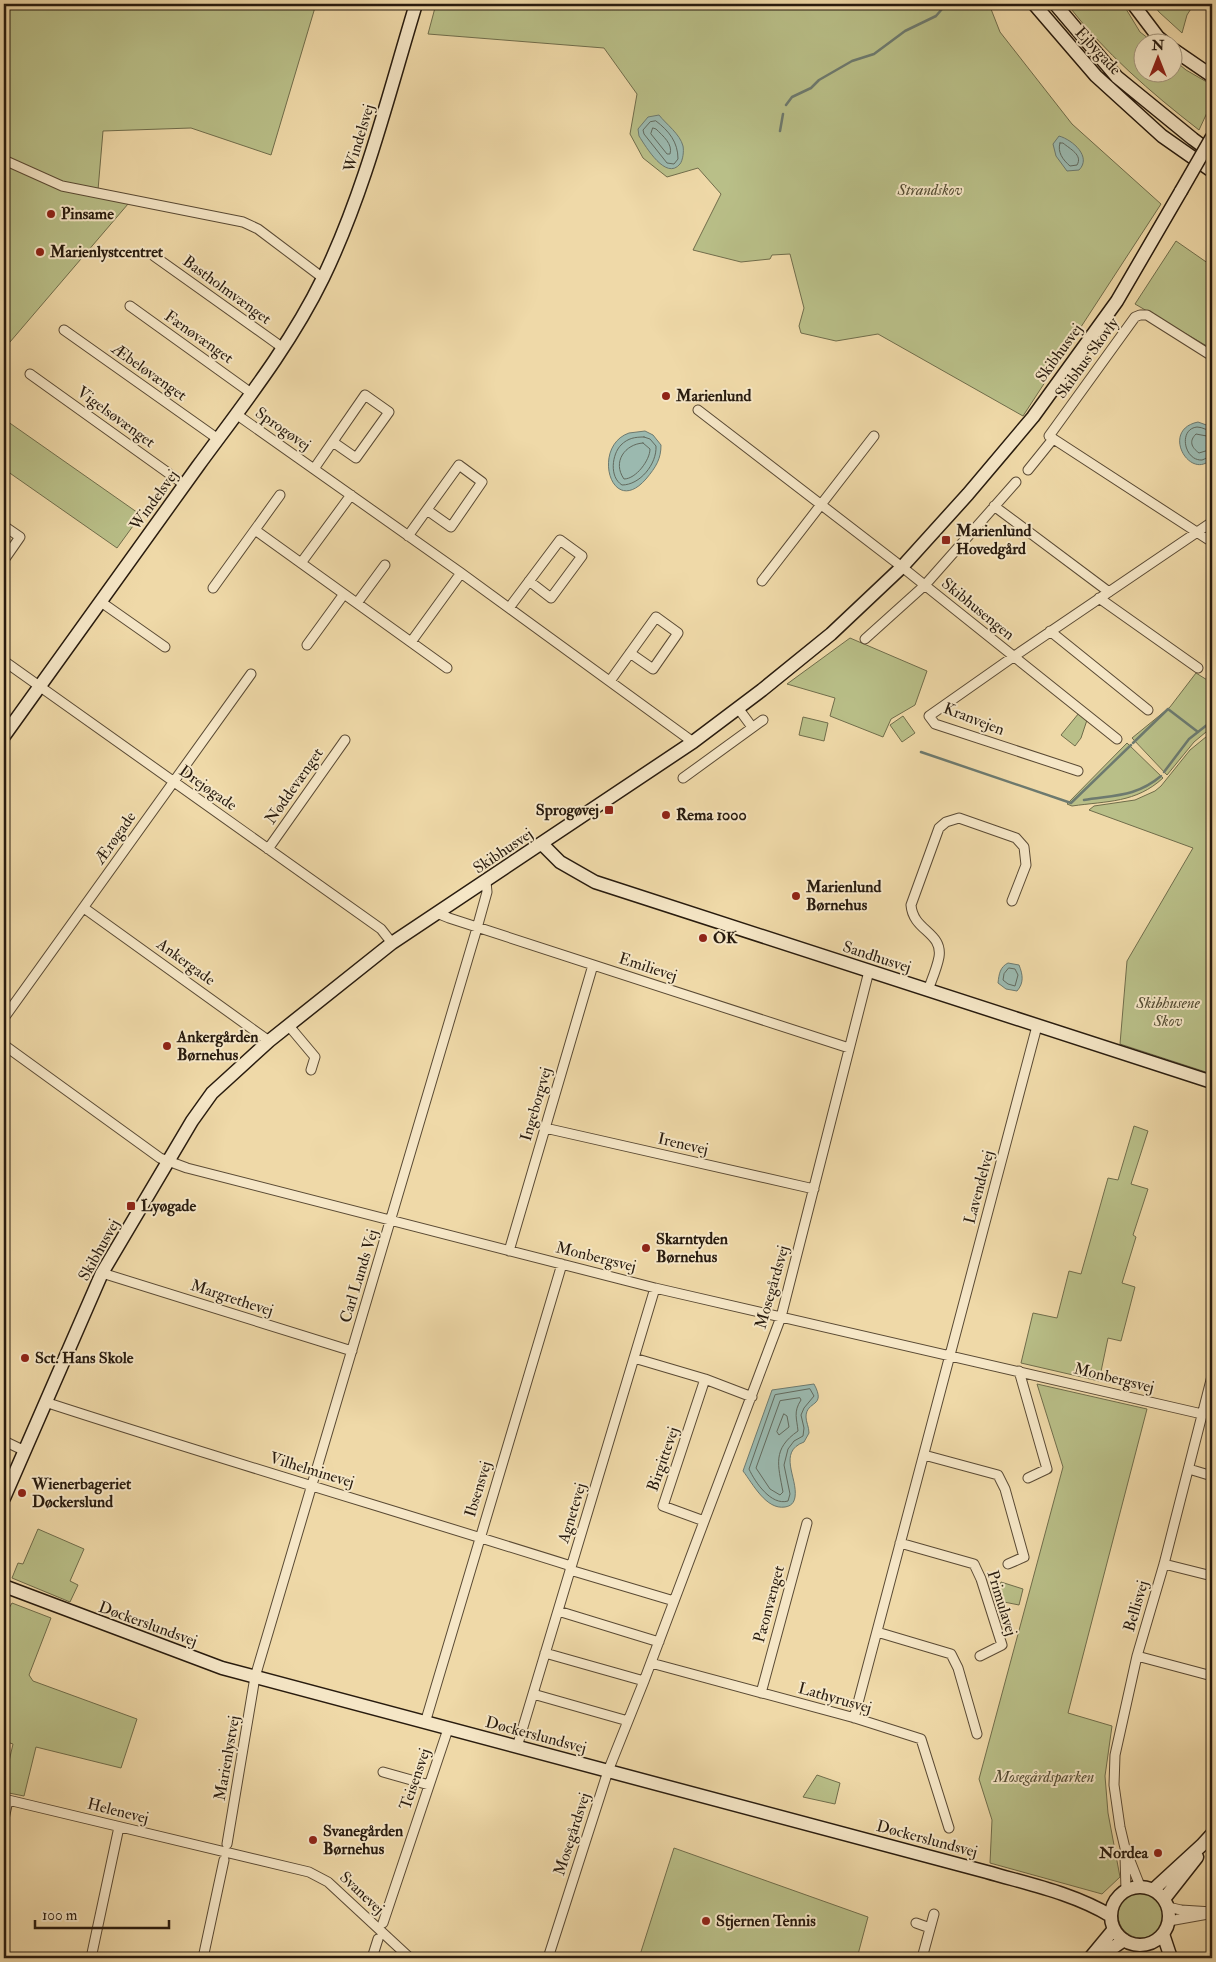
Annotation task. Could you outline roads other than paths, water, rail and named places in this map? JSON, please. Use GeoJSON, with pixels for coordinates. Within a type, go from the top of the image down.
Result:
{"type":"FeatureCollection","features":[{"type":"Feature","properties":{"kind":"street","name":"Windelsvej"},"geometry":{"type":"LineString","coordinates":[[4,736],[299,324],[346,228],[363,181],[416,4]]}},
{"type":"Feature","properties":{"kind":"street","name":"Ejbygade"},"geometry":{"type":"LineString","coordinates":[[1034,4],[1096,76],[1162,136],[1212,171]]}},
{"type":"Feature","properties":{"kind":"street","name":"Ejbygade"},"geometry":{"type":"LineString","coordinates":[[1055,4],[1117,76],[1193,139],[1212,152]]}},
{"type":"Feature","properties":{"kind":"street"},"geometry":{"type":"LineString","coordinates":[[1133,4],[1154,32]]}},
{"type":"Feature","properties":{"kind":"street"},"geometry":{"type":"LineString","coordinates":[[1184,56],[1207,69],[1212,76]]}},
{"type":"Feature","properties":{"kind":"street","name":"Skibhusvej"},"geometry":{"type":"LineString","coordinates":[[4,1498],[102,1272],[192,1121],[212,1093],[270,1041],[392,943],[439,914],[693,742],[738,708],[831,634],[902,567],[968,494],[1033,417],[1117,301],[1212,136]]}},
{"type":"Feature","properties":{"kind":"street"},"geometry":{"type":"LineString","coordinates":[[4,160],[62,186],[243,222],[258,229],[323,278]]}},
{"type":"Feature","properties":{"kind":"street","name":"Bastholmvænget"},"geometry":{"type":"LineString","coordinates":[[154,256],[282,348]]}},
{"type":"Feature","properties":{"kind":"street","name":"Fænøvænget"},"geometry":{"type":"LineString","coordinates":[[130,306],[251,392]]}},
{"type":"Feature","properties":{"kind":"street","name":"Skibhus Skovly"},"geometry":{"type":"LineString","coordinates":[[1028,470],[1053,439],[1049,436],[1135,317],[1140,314],[1147,315],[1212,356]]}},
{"type":"Feature","properties":{"kind":"street","name":"Æbeløvænget"},"geometry":{"type":"LineString","coordinates":[[64,330],[218,439]]}},
{"type":"Feature","properties":{"kind":"street","name":"Vigelsøvænget"},"geometry":{"type":"LineString","coordinates":[[30,374],[185,485]]}},
{"type":"Feature","properties":{"kind":"street","name":"Sprogøvej"},"geometry":{"type":"LineString","coordinates":[[314,469],[365,395],[389,412],[356,458],[333,442]]}},
{"type":"Feature","properties":{"kind":"street"},"geometry":{"type":"LineString","coordinates":[[698,410],[902,567]]}},
{"type":"Feature","properties":{"kind":"street","name":"Sprogøvej"},"geometry":{"type":"LineString","coordinates":[[236,414],[461,573],[693,742]]}},
{"type":"Feature","properties":{"kind":"street"},"geometry":{"type":"LineString","coordinates":[[762,581],[874,436]]}},
{"type":"Feature","properties":{"kind":"street"},"geometry":{"type":"LineString","coordinates":[[1053,439],[1212,542]]}},
{"type":"Feature","properties":{"kind":"street"},"geometry":{"type":"LineString","coordinates":[[408,536],[458,465],[482,482],[451,526],[427,510]]}},
{"type":"Feature","properties":{"kind":"street","name":"Skibhusengen"},"geometry":{"type":"LineString","coordinates":[[865,640],[925,585],[1016,482]]}},
{"type":"Feature","properties":{"kind":"street"},"geometry":{"type":"LineString","coordinates":[[213,588],[280,495]]}},
{"type":"Feature","properties":{"kind":"street"},"geometry":{"type":"LineString","coordinates":[[301,563],[351,496]]}},
{"type":"Feature","properties":{"kind":"street"},"geometry":{"type":"LineString","coordinates":[[994,506],[1109,592]]}},
{"type":"Feature","properties":{"kind":"street","name":"Kranvejen"},"geometry":{"type":"LineString","coordinates":[[1078,771],[935,724],[929,716],[1013,656],[1212,522]]}},
{"type":"Feature","properties":{"kind":"street"},"geometry":{"type":"LineString","coordinates":[[4,526],[20,538],[4,560]]}},
{"type":"Feature","properties":{"kind":"street"},"geometry":{"type":"LineString","coordinates":[[255,530],[448,668]]}},
{"type":"Feature","properties":{"kind":"street"},"geometry":{"type":"LineString","coordinates":[[509,608],[529,581],[560,540],[582,556],[551,598],[529,581]]}},
{"type":"Feature","properties":{"kind":"street"},"geometry":{"type":"LineString","coordinates":[[357,603],[384,565]]}},
{"type":"Feature","properties":{"kind":"street","name":"Skibhusengen"},"geometry":{"type":"LineString","coordinates":[[902,567],[1013,656]]}},
{"type":"Feature","properties":{"kind":"street"},"geometry":{"type":"LineString","coordinates":[[411,642],[461,573]]}},
{"type":"Feature","properties":{"kind":"street"},"geometry":{"type":"LineString","coordinates":[[307,646],[344,594]]}},
{"type":"Feature","properties":{"kind":"street"},"geometry":{"type":"LineString","coordinates":[[1099,598],[1198,668]]}},
{"type":"Feature","properties":{"kind":"street"},"geometry":{"type":"LineString","coordinates":[[101,602],[165,647]]}},
{"type":"Feature","properties":{"kind":"street"},"geometry":{"type":"LineString","coordinates":[[610,682],[630,653],[656,617],[678,633],[653,669],[630,653]]}},
{"type":"Feature","properties":{"kind":"street"},"geometry":{"type":"LineString","coordinates":[[1050,631],[1148,710]]}},
{"type":"Feature","properties":{"kind":"street"},"geometry":{"type":"LineString","coordinates":[[1013,656],[1117,740]]}},
{"type":"Feature","properties":{"kind":"street","name":"Drejøgade"},"geometry":{"type":"LineString","coordinates":[[4,661],[381,929],[392,943]]}},
{"type":"Feature","properties":{"kind":"street","name":"Ærøgade"},"geometry":{"type":"LineString","coordinates":[[4,1018],[251,674]]}},
{"type":"Feature","properties":{"kind":"street"},"geometry":{"type":"LineString","coordinates":[[738,708],[752,727]]}},
{"type":"Feature","properties":{"kind":"street"},"geometry":{"type":"LineString","coordinates":[[683,778],[763,720]]}},
{"type":"Feature","properties":{"kind":"street","name":"Nøddevænget"},"geometry":{"type":"LineString","coordinates":[[268,849],[345,740]]}},
{"type":"Feature","properties":{"kind":"street"},"geometry":{"type":"LineString","coordinates":[[928,990],[939,956],[938,948],[935,938],[916,922],[911,905],[939,828],[946,822],[959,818],[1016,838],[1024,847],[1026,865],[1013,901]]}},
{"type":"Feature","properties":{"kind":"street","name":"Sandhusvej"},"geometry":{"type":"LineString","coordinates":[[542,844],[560,862],[596,882],[1212,1082]]}},
{"type":"Feature","properties":{"kind":"street","name":"Carl Lunds Vej"},"geometry":{"type":"LineString","coordinates":[[255,1677],[392,1221],[487,892],[486,882]]}},
{"type":"Feature","properties":{"kind":"street","name":"Ankergade"},"geometry":{"type":"LineString","coordinates":[[84,908],[270,1041]]}},
{"type":"Feature","properties":{"kind":"street","name":"Emilievej"},"geometry":{"type":"LineString","coordinates":[[439,914],[477,928],[849,1048]]}},
{"type":"Feature","properties":{"kind":"street","name":"Ingeborgvej"},"geometry":{"type":"LineString","coordinates":[[509,1251],[593,965]]}},
{"type":"Feature","properties":{"kind":"street","name":"Mosegårdsvej"},"geometry":{"type":"LineString","coordinates":[[548,1958],[608,1771],[644,1682],[781,1317],[869,971]]}},
{"type":"Feature","properties":{"kind":"street"},"geometry":{"type":"LineString","coordinates":[[289,1026],[315,1057],[311,1070]]}},
{"type":"Feature","properties":{"kind":"street","name":"Lavendelvej"},"geometry":{"type":"LineString","coordinates":[[949,1354],[1037,1026]]}},
{"type":"Feature","properties":{"kind":"street"},"geometry":{"type":"LineString","coordinates":[[4,1045],[160,1158],[168,1161]]}},
{"type":"Feature","properties":{"kind":"street","name":"Irenevej"},"geometry":{"type":"LineString","coordinates":[[545,1128],[814,1189]]}},
{"type":"Feature","properties":{"kind":"street","name":"Monbergsvej"},"geometry":{"type":"LineString","coordinates":[[168,1161],[187,1168],[655,1288],[1019,1370],[1202,1414]]}},
{"type":"Feature","properties":{"kind":"street","name":"Ibsensvej"},"geometry":{"type":"LineString","coordinates":[[425,1722],[562,1264]]}},
{"type":"Feature","properties":{"kind":"street","name":"Margrethevej"},"geometry":{"type":"LineString","coordinates":[[102,1272],[352,1351]]}},
{"type":"Feature","properties":{"kind":"street","name":"Agnetevej"},"geometry":{"type":"LineString","coordinates":[[517,1747],[655,1288]]}},
{"type":"Feature","properties":{"kind":"street"},"geometry":{"type":"LineString","coordinates":[[854,1718],[949,1354]]}},
{"type":"Feature","properties":{"kind":"street"},"geometry":{"type":"LineString","coordinates":[[634,1358],[705,1379],[752,1396]]}},
{"type":"Feature","properties":{"kind":"street"},"geometry":{"type":"LineString","coordinates":[[1019,1370],[1047,1470],[1028,1478]]}},
{"type":"Feature","properties":{"kind":"street","name":"Bellisvej"},"geometry":{"type":"LineString","coordinates":[[1126,1890],[1125,1848],[1114,1785],[1115,1755],[1137,1656],[1164,1564],[1212,1376]]}},
{"type":"Feature","properties":{"kind":"street","name":"Birgittevej"},"geometry":{"type":"LineString","coordinates":[[704,1521],[663,1506],[705,1379]]}},
{"type":"Feature","properties":{"kind":"street","name":"Vilhelminevej"},"geometry":{"type":"LineString","coordinates":[[45,1402],[480,1537],[571,1568]]}},
{"type":"Feature","properties":{"kind":"street"},"geometry":{"type":"LineString","coordinates":[[4,1441],[25,1451]]}},
{"type":"Feature","properties":{"kind":"street","name":"Primulavej"},"geometry":{"type":"LineString","coordinates":[[924,1455],[998,1475],[1005,1489],[1024,1556],[1008,1564]]}},
{"type":"Feature","properties":{"kind":"street"},"geometry":{"type":"LineString","coordinates":[[1189,1470],[1212,1476]]}},
{"type":"Feature","properties":{"kind":"street","name":"Pæonvænget"},"geometry":{"type":"LineString","coordinates":[[761,1692],[807,1523]]}},
{"type":"Feature","properties":{"kind":"street","name":"Primulavej"},"geometry":{"type":"LineString","coordinates":[[900,1542],[974,1564],[981,1579],[1002,1645],[980,1656]]}},
{"type":"Feature","properties":{"kind":"street"},"geometry":{"type":"LineString","coordinates":[[1164,1564],[1212,1576]]}},
{"type":"Feature","properties":{"kind":"street"},"geometry":{"type":"LineString","coordinates":[[571,1568],[674,1601]]}},
{"type":"Feature","properties":{"kind":"street","name":"Døckerslundsvej"},"geometry":{"type":"LineString","coordinates":[[4,1586],[187,1656],[255,1677],[956,1863],[1066,1895],[1111,1916]]}},
{"type":"Feature","properties":{"kind":"street"},"geometry":{"type":"LineString","coordinates":[[558,1611],[659,1642]]}},
{"type":"Feature","properties":{"kind":"street"},"geometry":{"type":"LineString","coordinates":[[877,1632],[951,1654],[958,1668],[977,1734]]}},
{"type":"Feature","properties":{"kind":"street"},"geometry":{"type":"LineString","coordinates":[[545,1653],[644,1682]]}},
{"type":"Feature","properties":{"kind":"street"},"geometry":{"type":"LineString","coordinates":[[1137,1656],[1212,1676]]}},
{"type":"Feature","properties":{"kind":"street","name":"Lathyrusvej"},"geometry":{"type":"LineString","coordinates":[[651,1663],[921,1738],[949,1828]]}},
{"type":"Feature","properties":{"kind":"street","name":"Marienlystvej"},"geometry":{"type":"LineString","coordinates":[[203,1958],[226,1852],[255,1677]]}},
{"type":"Feature","properties":{"kind":"street"},"geometry":{"type":"LineString","coordinates":[[533,1694],[628,1721]]}},
{"type":"Feature","properties":{"kind":"street","name":"Teisensvej"},"geometry":{"type":"LineString","coordinates":[[383,1924],[448,1728]]}},
{"type":"Feature","properties":{"kind":"street"},"geometry":{"type":"LineString","coordinates":[[382,1772],[429,1785]]}},
{"type":"Feature","properties":{"kind":"street"},"geometry":{"type":"LineString","coordinates":[[4,1819],[6,1799]]}},
{"type":"Feature","properties":{"kind":"street","name":"Helenevej"},"geometry":{"type":"LineString","coordinates":[[6,1799],[226,1852]]}},
{"type":"Feature","properties":{"kind":"street"},"geometry":{"type":"LineString","coordinates":[[91,1958],[119,1827]]}},
{"type":"Feature","properties":{"kind":"street"},"geometry":{"type":"LineString","coordinates":[[1153,1890],[1202,1846],[1212,1834]]}},
{"type":"Feature","properties":{"kind":"street"},"geometry":{"type":"LineString","coordinates":[[1202,1846],[1166,1903],[1169,1920],[1163,1934],[1149,1944],[1136,1945],[1124,1940],[1114,1929],[1111,1916],[1115,1901],[1126,1890],[1140,1886],[1153,1890],[1166,1903],[1181,1910],[1212,1913]]}},
{"type":"Feature","properties":{"kind":"street","name":"Bellisvej"},"geometry":{"type":"LineString","coordinates":[[1125,1848],[1140,1886]]}},
{"type":"Feature","properties":{"kind":"street","name":"Svanevej"},"geometry":{"type":"LineString","coordinates":[[226,1852],[319,1876],[328,1882],[410,1958]]}},
{"type":"Feature","properties":{"kind":"street","name":"Døckerslundsvej"},"geometry":{"type":"LineString","coordinates":[[1066,1895],[1115,1901]]}},
{"type":"Feature","properties":{"kind":"street"},"geometry":{"type":"LineString","coordinates":[[1169,1920],[1204,1916],[1212,1913]]}},
{"type":"Feature","properties":{"kind":"street"},"geometry":{"type":"LineString","coordinates":[[922,1958],[934,1914]]}},
{"type":"Feature","properties":{"kind":"street"},"geometry":{"type":"LineString","coordinates":[[916,1924],[930,1928]]}},
{"type":"Feature","properties":{"kind":"street"},"geometry":{"type":"LineString","coordinates":[[1090,1958],[1114,1929]]}},
{"type":"Feature","properties":{"kind":"street"},"geometry":{"type":"LineString","coordinates":[[1163,1934],[1171,1958]]}},
{"type":"Feature","properties":{"kind":"street"},"geometry":{"type":"LineString","coordinates":[[372,1958],[378,1939]]}},
{"type":"Feature","properties":{"kind":"street"},"geometry":{"type":"LineString","coordinates":[[1098,1958],[1124,1940]]}},
{"type":"Feature","properties":{"kind":"street"},"geometry":{"type":"LineString","coordinates":[[1149,1944],[1164,1958]]}},
{"type":"Feature","properties":{"kind":"water"},"geometry":{"type":"Polygon","coordinates":[[[659,115],[676,133],[683,146],[682,160],[675,168],[663,166],[639,136],[638,129],[648,117],[659,115]]]}},
{"type":"Feature","properties":{"kind":"water"},"geometry":{"type":"Polygon","coordinates":[[[1059,136],[1075,145],[1082,155],[1082,165],[1079,170],[1067,171],[1056,156],[1053,144],[1059,136]]]}},
{"type":"Feature","properties":{"kind":"water"},"geometry":{"type":"Polygon","coordinates":[[[1198,422],[1212,427],[1212,458],[1204,464],[1195,464],[1188,460],[1182,452],[1180,443],[1181,435],[1187,427],[1198,422]]]}},
{"type":"Feature","properties":{"kind":"water"},"geometry":{"type":"Polygon","coordinates":[[[645,431],[653,435],[661,445],[659,459],[646,479],[634,489],[623,491],[615,485],[610,476],[608,464],[611,451],[617,440],[629,433],[645,431]]]}},
{"type":"Feature","properties":{"kind":"water"},"geometry":{"type":"Polygon","coordinates":[[[1008,963],[1019,965],[1022,982],[1017,991],[1006,989],[998,983],[1000,971],[1008,963]]]}},
{"type":"Feature","properties":{"kind":"water"},"geometry":{"type":"Polygon","coordinates":[[[814,1384],[818,1397],[817,1401],[807,1412],[806,1419],[809,1433],[804,1442],[796,1446],[790,1459],[795,1499],[789,1506],[778,1507],[761,1495],[743,1471],[772,1390],[814,1384]]]}},
{"type":"Feature","properties":{"kind":"waterway"},"geometry":{"type":"LineString","coordinates":[[786,105],[792,97],[811,88],[819,80],[852,61],[874,54],[905,31],[936,16],[950,4]]}},
{"type":"Feature","properties":{"kind":"waterway"},"geometry":{"type":"LineString","coordinates":[[780,131],[783,114]]}},
{"type":"Feature","properties":{"kind":"waterway"},"geometry":{"type":"LineString","coordinates":[[1133,743],[1168,709],[1198,732]]}},
{"type":"Feature","properties":{"kind":"waterway"},"geometry":{"type":"LineString","coordinates":[[1164,772],[1189,739],[1212,721]]}},
{"type":"Feature","properties":{"kind":"waterway"},"geometry":{"type":"LineString","coordinates":[[921,752],[1071,803],[1131,745]]}},
{"type":"Feature","properties":{"kind":"waterway"},"geometry":{"type":"LineString","coordinates":[[1084,800],[1134,792],[1161,776]]}},
{"type":"Feature","properties":{"kind":"place","name":"Pinsame"},"geometry":{"type":"Point","coordinates":[51,214]}},
{"type":"Feature","properties":{"kind":"place","name":"Marienlystcentret"},"geometry":{"type":"Point","coordinates":[40,252]}},
{"type":"Feature","properties":{"kind":"place","name":"Marienlund"},"geometry":{"type":"Point","coordinates":[666,396]}},
{"type":"Feature","properties":{"kind":"place","name":"Marienlund Hovedgård"},"geometry":{"type":"Point","coordinates":[946,540]}},
{"type":"Feature","properties":{"kind":"place","name":"Sprogøvej"},"geometry":{"type":"Point","coordinates":[609,810]}},
{"type":"Feature","properties":{"kind":"place","name":"Rema 1000"},"geometry":{"type":"Point","coordinates":[666,815]}},
{"type":"Feature","properties":{"kind":"place","name":"Marienlund Børnehus"},"geometry":{"type":"Point","coordinates":[796,896]}},
{"type":"Feature","properties":{"kind":"place","name":"OK"},"geometry":{"type":"Point","coordinates":[703,938]}},
{"type":"Feature","properties":{"kind":"place","name":"Ankergården Børnehus"},"geometry":{"type":"Point","coordinates":[167,1046]}},
{"type":"Feature","properties":{"kind":"place","name":"Lyøgade"},"geometry":{"type":"Point","coordinates":[131,1206]}},
{"type":"Feature","properties":{"kind":"place","name":"Skarntyden Børnehus"},"geometry":{"type":"Point","coordinates":[646,1248]}},
{"type":"Feature","properties":{"kind":"place","name":"Sct. Hans Skole"},"geometry":{"type":"Point","coordinates":[25,1358]}},
{"type":"Feature","properties":{"kind":"place","name":"Wienerbageriet Døckerslund"},"geometry":{"type":"Point","coordinates":[22,1493]}},
{"type":"Feature","properties":{"kind":"place","name":"Svanegården Børnehus"},"geometry":{"type":"Point","coordinates":[313,1840]}},
{"type":"Feature","properties":{"kind":"place","name":"Nordea"},"geometry":{"type":"Point","coordinates":[1158,1853]}},
{"type":"Feature","properties":{"kind":"place","name":"Stjernen Tennis"},"geometry":{"type":"Point","coordinates":[706,1921]}},
{"type":"Feature","properties":{"kind":"park label","name":"Strandskov"},"geometry":{"type":"Point","coordinates":[930,190]}},
{"type":"Feature","properties":{"kind":"park label","name":"Skibhusene Skov"},"geometry":{"type":"Point","coordinates":[1168,1012]}},
{"type":"Feature","properties":{"kind":"park label","name":"Mosegårdsparken"},"geometry":{"type":"Point","coordinates":[1044,1777]}}]}
